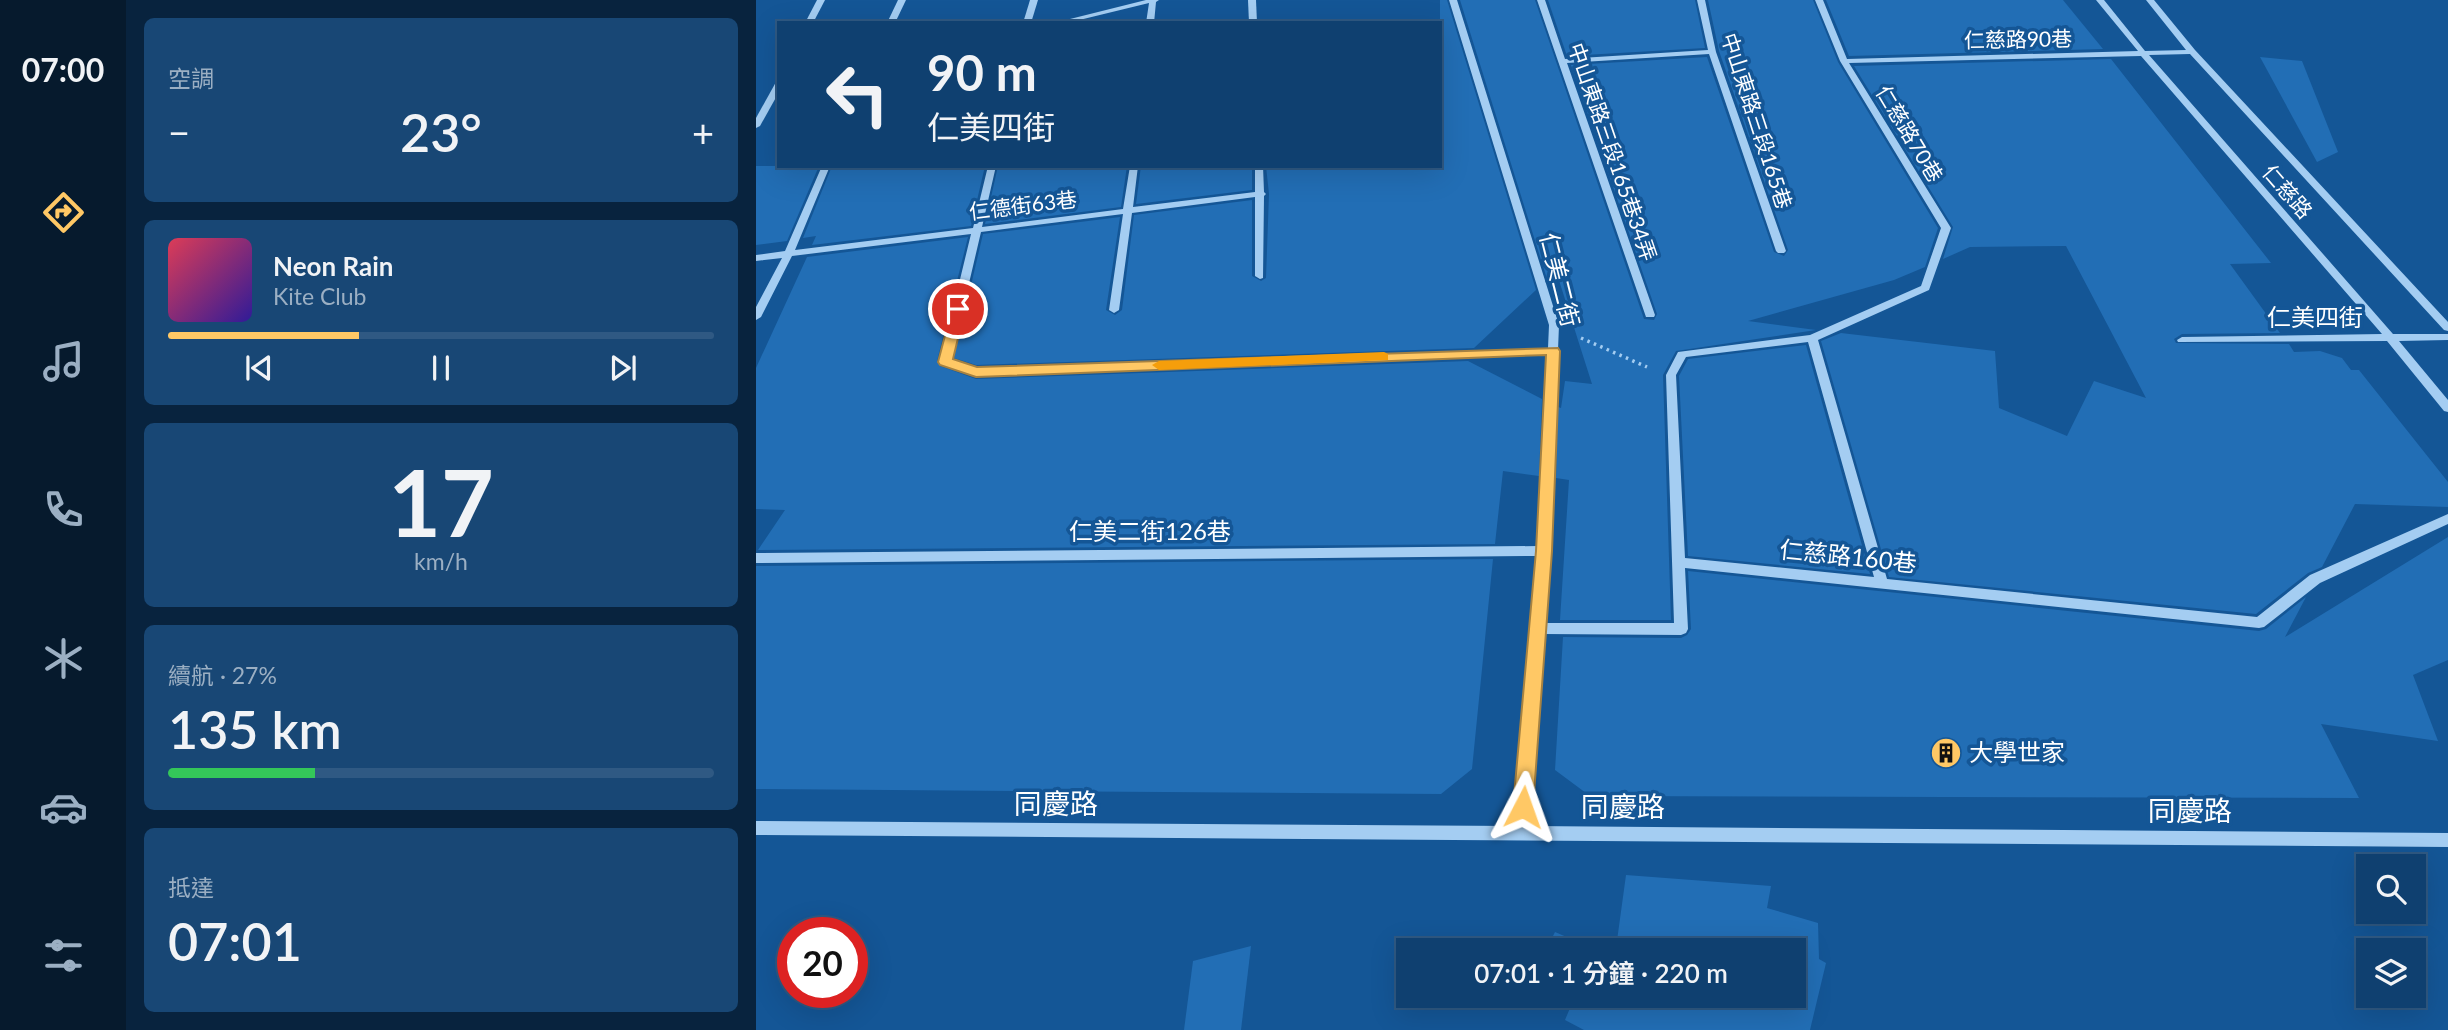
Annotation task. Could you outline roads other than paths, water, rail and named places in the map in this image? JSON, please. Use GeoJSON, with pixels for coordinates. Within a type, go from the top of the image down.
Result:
{"type":"FeatureCollection","features":[{"type":"Feature","properties":{"kind":"street"},"geometry":{"type":"LineString","coordinates":[[811,21],[821,0]]}},
{"type":"Feature","properties":{"kind":"street"},"geometry":{"type":"LineString","coordinates":[[892,21],[902,0]]}},
{"type":"Feature","properties":{"kind":"street"},"geometry":{"type":"LineString","coordinates":[[1028,21],[1034,0]]}},
{"type":"Feature","properties":{"kind":"street"},"geometry":{"type":"LineString","coordinates":[[1105,0],[1105,11]]}},
{"type":"Feature","properties":{"kind":"street"},"geometry":{"type":"LineString","coordinates":[[1065,21],[1154,0],[1150,21]]}},
{"type":"Feature","properties":{"kind":"street"},"geometry":{"type":"LineString","coordinates":[[1252,0],[1253,21]]}},
{"type":"Feature","properties":{"kind":"street","name":"仁美二街"},"geometry":{"type":"LineString","coordinates":[[1452,0],[1554,325],[1544,551],[1521,833]]}},
{"type":"Feature","properties":{"kind":"street","name":"中山東路三段165巷34弄"},"geometry":{"type":"LineString","coordinates":[[1541,0],[1650,315]]}},
{"type":"Feature","properties":{"kind":"street","name":"中山東路三段165巷"},"geometry":{"type":"LineString","coordinates":[[1701,0],[1712,52],[1781,251]]}},
{"type":"Feature","properties":{"kind":"street","name":"仁慈路70巷"},"geometry":{"type":"LineString","coordinates":[[1812,338],[1925,288],[1946,228],[1844,61],[1819,0]]}},
{"type":"Feature","properties":{"kind":"street","name":"仁慈路"},"geometry":{"type":"LineString","coordinates":[[2100,0],[2143,54],[2393,339],[2448,408]]}},
{"type":"Feature","properties":{"kind":"street","name":"仁慈路"},"geometry":{"type":"LineString","coordinates":[[2150,0],[2192,52],[2448,328]]}},
{"type":"Feature","properties":{"kind":"street"},"geometry":{"type":"LineString","coordinates":[[1563,61],[1712,52]]}},
{"type":"Feature","properties":{"kind":"street","name":"仁慈路90巷"},"geometry":{"type":"LineString","coordinates":[[1844,61],[2192,52]]}},
{"type":"Feature","properties":{"kind":"street"},"geometry":{"type":"LineString","coordinates":[[756,126],[777,88]]}},
{"type":"Feature","properties":{"kind":"street"},"geometry":{"type":"LineString","coordinates":[[756,109],[777,104]]}},
{"type":"Feature","properties":{"kind":"street"},"geometry":{"type":"LineString","coordinates":[[756,317],[789,253],[825,168]]}},
{"type":"Feature","properties":{"kind":"street"},"geometry":{"type":"LineString","coordinates":[[992,168],[945,362],[976,372],[1553,351]]}},
{"type":"Feature","properties":{"kind":"street"},"geometry":{"type":"LineString","coordinates":[[1114,310],[1133,168]]}},
{"type":"Feature","properties":{"kind":"street"},"geometry":{"type":"LineString","coordinates":[[1259,168],[1260,276]]}},
{"type":"Feature","properties":{"kind":"street","name":"仁德街63巷"},"geometry":{"type":"LineString","coordinates":[[756,258],[1261,194]]}},
{"type":"Feature","properties":{"kind":"street","name":"仁美四街"},"geometry":{"type":"LineString","coordinates":[[2182,340],[2448,337]]}},
{"type":"Feature","properties":{"kind":"street"},"geometry":{"type":"LineString","coordinates":[[1538,628],[1681,629],[1671,375],[1682,354],[1812,338],[1882,583]]}},
{"type":"Feature","properties":{"kind":"street","name":"仁慈路160巷"},"geometry":{"type":"LineString","coordinates":[[1679,562],[2259,623],[2315,579],[2448,519]]}},
{"type":"Feature","properties":{"kind":"street","name":"仁美二街126巷"},"geometry":{"type":"LineString","coordinates":[[756,558],[1544,551]]}},
{"type":"Feature","properties":{"kind":"street","name":"同慶路"},"geometry":{"type":"LineString","coordinates":[[756,828],[2448,840]]}},
{"type":"Feature","properties":{"kind":"place","name":"大學世家"},"geometry":{"type":"Point","coordinates":[1946,753]}}]}
